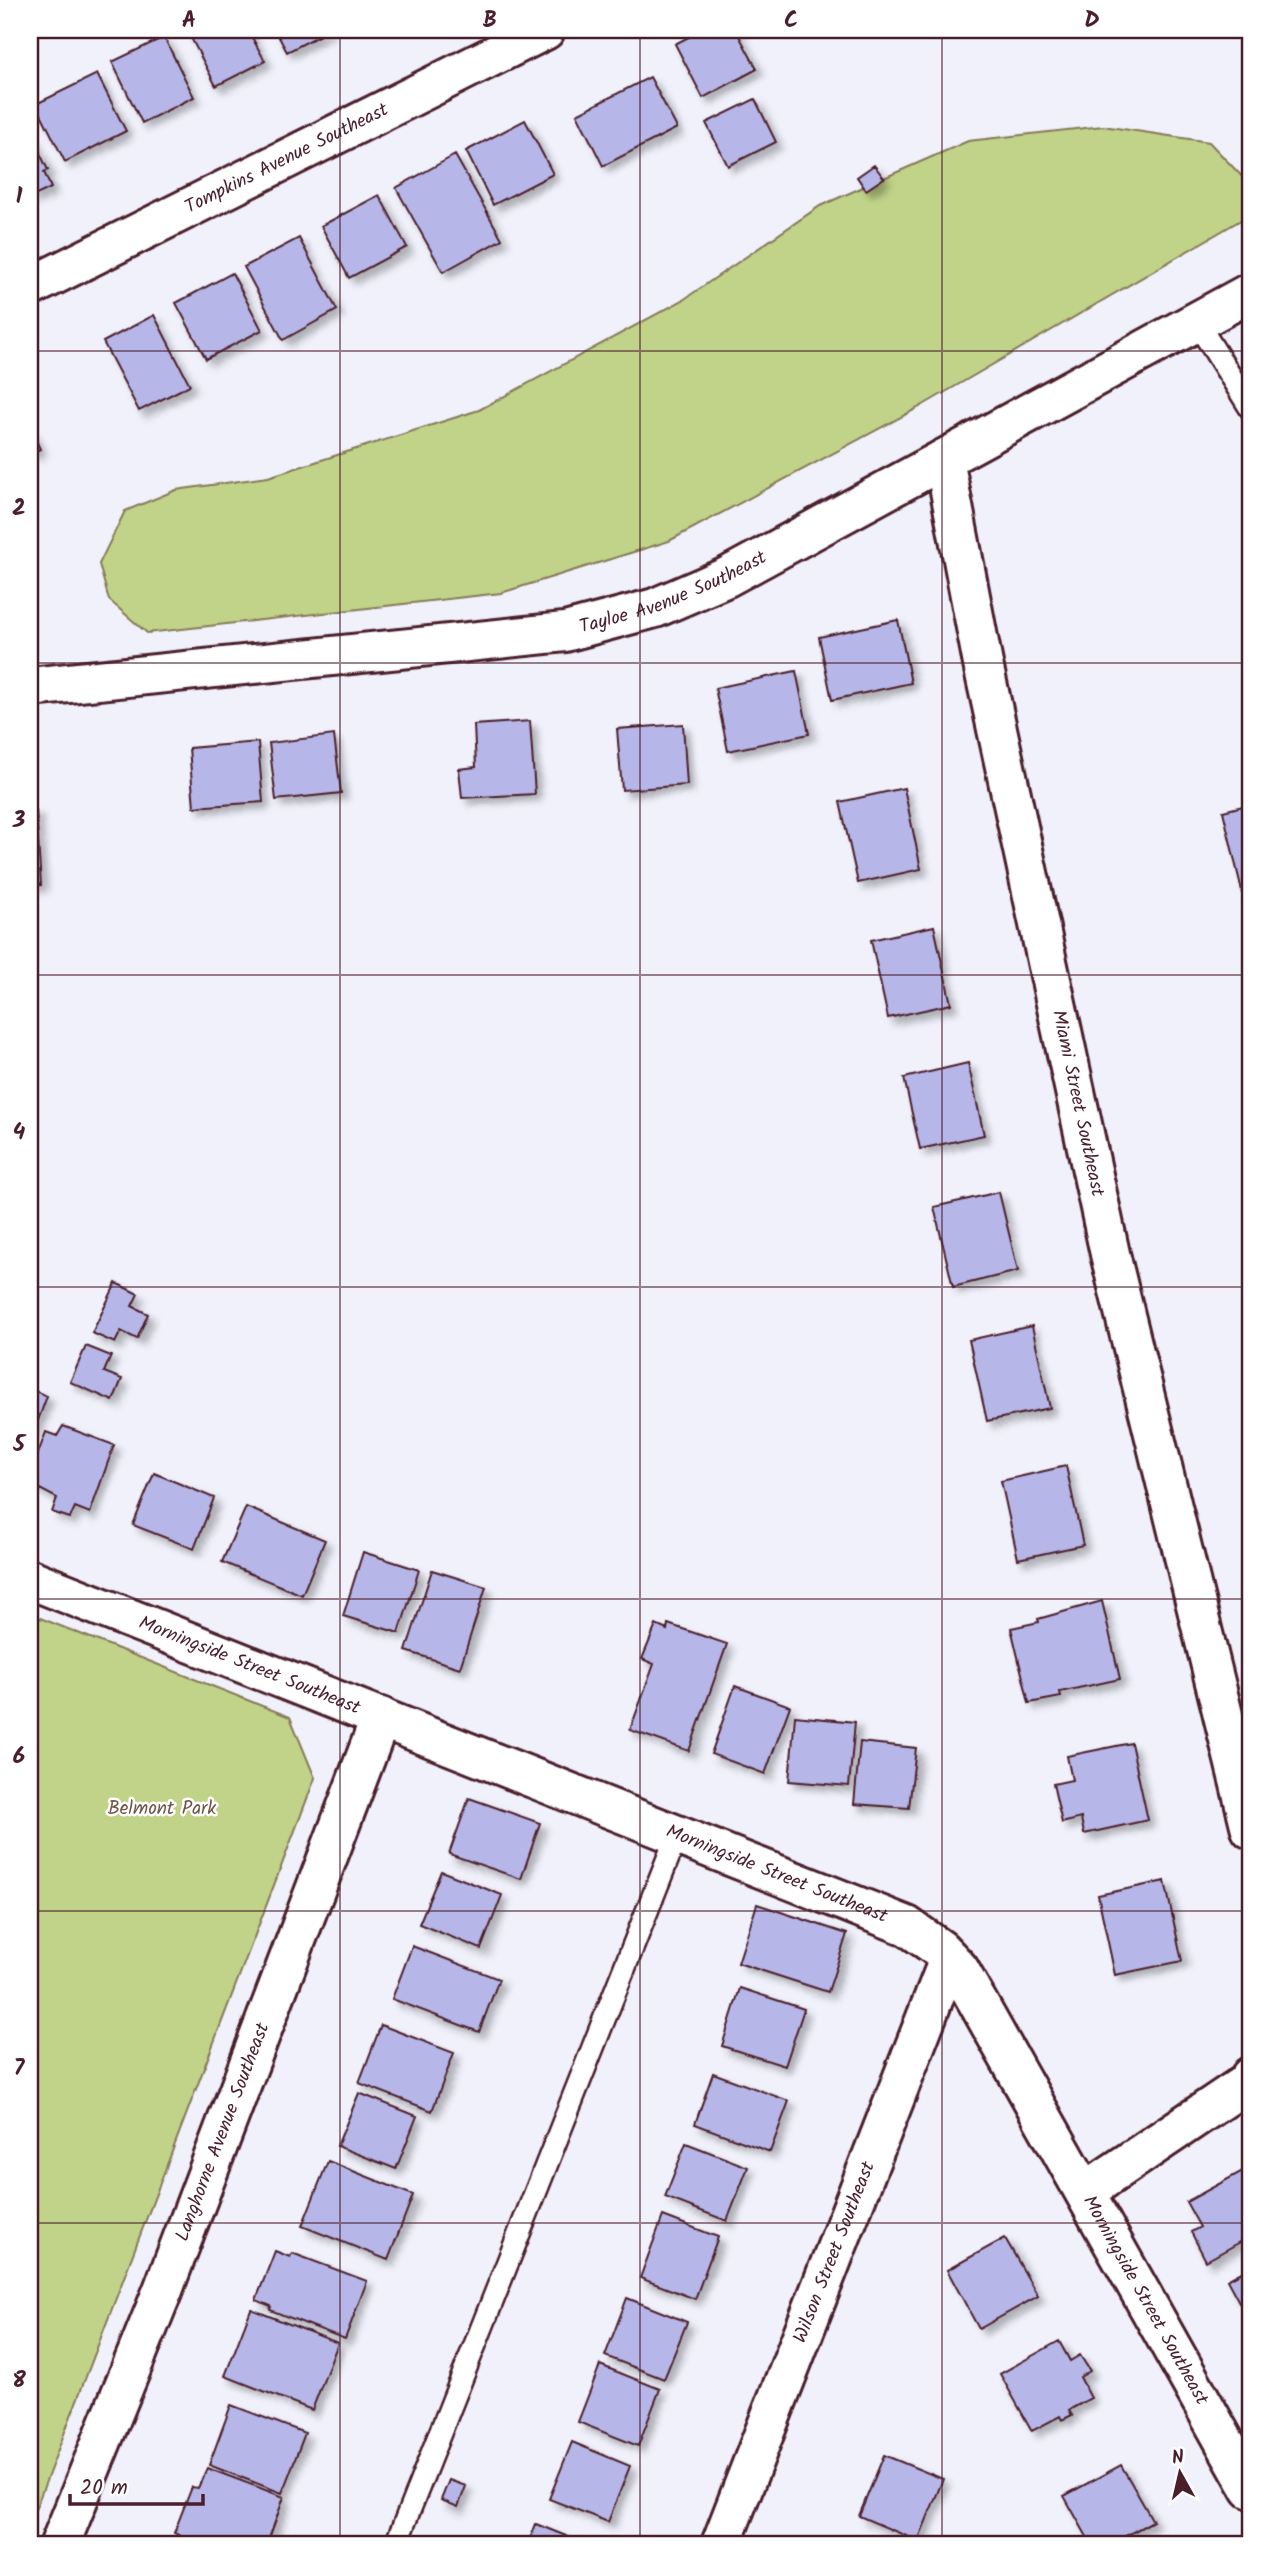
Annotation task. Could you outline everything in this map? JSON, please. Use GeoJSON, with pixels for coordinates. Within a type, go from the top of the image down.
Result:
{"type":"FeatureCollection","features":[{"type":"Feature","properties":{"kind":"street","name":"Tompkins Avenue Southeast"},"geometry":{"type":"LineString","coordinates":[[30,287],[545,30]]}},
{"type":"Feature","properties":{"kind":"street","name":"Tayloe Avenue Southeast"},"geometry":{"type":"LineString","coordinates":[[30,687],[565,632],[655,608],[727,577],[1251,292]]}},
{"type":"Feature","properties":{"kind":"street","name":"Miami Street Southeast"},"geometry":{"type":"LineString","coordinates":[[944,458],[986,678],[1110,1254],[1251,1829]]}},
{"type":"Feature","properties":{"kind":"street","name":"Morningside Street Southeast"},"geometry":{"type":"LineString","coordinates":[[30,1578],[906,1926],[949,1959],[1025,2084],[1251,2489]]}},
{"type":"Feature","properties":{"kind":"street","name":"Langhorne Avenue Southeast"},"geometry":{"type":"LineString","coordinates":[[60,2544],[163,2290],[382,1717]]}},
{"type":"Feature","properties":{"kind":"street","name":"Wilson Street Southeast"},"geometry":{"type":"LineString","coordinates":[[721,2544],[834,2263],[949,1959]]}},
{"type":"Feature","properties":{"kind":"street"},"geometry":{"type":"LineString","coordinates":[[1085,2192],[1245,2084],[1251,2076]]}},
{"type":"Feature","properties":{"kind":"lane"},"geometry":{"type":"LineString","coordinates":[[1196,321],[1251,409]]}},
{"type":"Feature","properties":{"kind":"lane"},"geometry":{"type":"LineString","coordinates":[[396,2544],[677,1833]]}},
{"type":"Feature","properties":{"kind":"green space"},"geometry":{"type":"Polygon","coordinates":[[[1103,126],[1209,142],[1251,186],[1251,214],[918,408],[669,541],[501,593],[147,633],[109,600],[99,564],[125,511],[176,490],[268,477],[479,410],[683,300],[820,206],[968,141],[1103,126]]]}},
{"type":"Feature","properties":{"kind":"green space","name":"Belmont Park"},"geometry":{"type":"Polygon","coordinates":[[[30,1614],[290,1717],[315,1778],[30,2523],[30,1614]]]}},
{"type":"Feature","properties":{"kind":"building"},"geometry":{"type":"Polygon","coordinates":[[[187,30],[248,30],[265,61],[216,86],[187,30]]]}},
{"type":"Feature","properties":{"kind":"building"},"geometry":{"type":"Polygon","coordinates":[[[275,30],[330,30],[287,52],[275,30]]]}},
{"type":"Feature","properties":{"kind":"building"},"geometry":{"type":"Polygon","coordinates":[[[702,30],[736,30],[757,69],[703,98],[675,44],[702,30]]]}},
{"type":"Feature","properties":{"kind":"building"},"geometry":{"type":"Polygon","coordinates":[[[164,37],[194,97],[142,123],[112,62],[164,37]]]}},
{"type":"Feature","properties":{"kind":"building"},"geometry":{"type":"Polygon","coordinates":[[[97,74],[126,131],[65,162],[36,104],[97,74]]]}},
{"type":"Feature","properties":{"kind":"building"},"geometry":{"type":"Polygon","coordinates":[[[650,77],[677,128],[603,166],[577,114],[650,77]]]}},
{"type":"Feature","properties":{"kind":"building"},"geometry":{"type":"Polygon","coordinates":[[[755,99],[776,142],[728,166],[706,123],[755,99]]]}},
{"type":"Feature","properties":{"kind":"building"},"geometry":{"type":"Polygon","coordinates":[[[525,120],[553,174],[493,205],[466,151],[525,120]]]}},
{"type":"Feature","properties":{"kind":"building"},"geometry":{"type":"Polygon","coordinates":[[[30,133],[48,170],[44,172],[51,188],[30,198],[30,133]]]}},
{"type":"Feature","properties":{"kind":"building"},"geometry":{"type":"Polygon","coordinates":[[[455,155],[502,239],[443,272],[396,188],[455,155]]]}},
{"type":"Feature","properties":{"kind":"building"},"geometry":{"type":"Polygon","coordinates":[[[874,165],[884,178],[866,190],[857,177],[874,165]]]}},
{"type":"Feature","properties":{"kind":"building"},"geometry":{"type":"Polygon","coordinates":[[[379,195],[407,247],[349,278],[321,226],[379,195]]]}},
{"type":"Feature","properties":{"kind":"building"},"geometry":{"type":"Polygon","coordinates":[[[299,238],[337,310],[283,340],[244,267],[299,238]]]}},
{"type":"Feature","properties":{"kind":"building"},"geometry":{"type":"Polygon","coordinates":[[[232,273],[262,330],[206,359],[176,303],[232,273]]]}},
{"type":"Feature","properties":{"kind":"building"},"geometry":{"type":"Polygon","coordinates":[[[154,315],[190,385],[139,411],[103,342],[154,315]]]}},
{"type":"Feature","properties":{"kind":"building"},"geometry":{"type":"Polygon","coordinates":[[[30,428],[40,449],[30,454],[30,428]]]}},
{"type":"Feature","properties":{"kind":"building"},"geometry":{"type":"Polygon","coordinates":[[[898,620],[911,683],[832,700],[819,637],[898,620]]]}},
{"type":"Feature","properties":{"kind":"building"},"geometry":{"type":"Polygon","coordinates":[[[796,671],[809,734],[728,751],[715,688],[796,671]]]}},
{"type":"Feature","properties":{"kind":"building"},"geometry":{"type":"Polygon","coordinates":[[[530,721],[535,794],[462,798],[459,769],[476,767],[474,725],[530,721]]]}},
{"type":"Feature","properties":{"kind":"building"},"geometry":{"type":"Polygon","coordinates":[[[683,724],[687,785],[622,790],[617,729],[683,724]]]}},
{"type":"Feature","properties":{"kind":"building"},"geometry":{"type":"Polygon","coordinates":[[[334,735],[341,793],[276,800],[269,743],[334,735]]]}},
{"type":"Feature","properties":{"kind":"building"},"geometry":{"type":"Polygon","coordinates":[[[258,742],[263,802],[194,807],[189,748],[258,742]]]}},
{"type":"Feature","properties":{"kind":"building"},"geometry":{"type":"Polygon","coordinates":[[[904,788],[921,869],[858,883],[840,802],[904,788]]]}},
{"type":"Feature","properties":{"kind":"building"},"geometry":{"type":"Polygon","coordinates":[[[1251,804],[1251,929],[1223,811],[1251,804]]]}},
{"type":"Feature","properties":{"kind":"building"},"geometry":{"type":"Polygon","coordinates":[[[30,810],[36,810],[41,885],[30,886],[30,810]]]}},
{"type":"Feature","properties":{"kind":"building"},"geometry":{"type":"Polygon","coordinates":[[[934,926],[951,1004],[888,1018],[871,940],[934,926]]]}},
{"type":"Feature","properties":{"kind":"building"},"geometry":{"type":"Polygon","coordinates":[[[968,1063],[984,1135],[920,1149],[904,1078],[968,1063]]]}},
{"type":"Feature","properties":{"kind":"building"},"geometry":{"type":"Polygon","coordinates":[[[999,1192],[1018,1271],[953,1287],[934,1207],[999,1192]]]}},
{"type":"Feature","properties":{"kind":"building"},"geometry":{"type":"Polygon","coordinates":[[[116,1283],[138,1294],[132,1306],[148,1314],[137,1339],[121,1331],[115,1343],[92,1333],[116,1283]]]}},
{"type":"Feature","properties":{"kind":"building"},"geometry":{"type":"Polygon","coordinates":[[[1032,1326],[1050,1408],[987,1421],[969,1340],[1032,1326]]]}},
{"type":"Feature","properties":{"kind":"building"},"geometry":{"type":"Polygon","coordinates":[[[86,1346],[111,1356],[104,1372],[122,1379],[113,1401],[70,1382],[86,1346]]]}},
{"type":"Feature","properties":{"kind":"building"},"geometry":{"type":"Polygon","coordinates":[[[30,1389],[47,1396],[30,1442],[30,1389]]]}},
{"type":"Feature","properties":{"kind":"building"},"geometry":{"type":"Polygon","coordinates":[[[63,1426],[114,1445],[90,1513],[75,1507],[70,1518],[52,1512],[57,1498],[30,1484],[30,1475],[46,1432],[57,1436],[63,1426]]]}},
{"type":"Feature","properties":{"kind":"building"},"geometry":{"type":"Polygon","coordinates":[[[1066,1466],[1083,1545],[1018,1559],[1001,1481],[1066,1466]]]}},
{"type":"Feature","properties":{"kind":"building"},"geometry":{"type":"Polygon","coordinates":[[[154,1473],[214,1498],[194,1549],[133,1525],[154,1473]]]}},
{"type":"Feature","properties":{"kind":"building"},"geometry":{"type":"Polygon","coordinates":[[[246,1507],[325,1540],[302,1595],[222,1562],[246,1507]]]}},
{"type":"Feature","properties":{"kind":"building"},"geometry":{"type":"Polygon","coordinates":[[[363,1552],[419,1570],[399,1633],[343,1616],[363,1552]]]}},
{"type":"Feature","properties":{"kind":"building"},"geometry":{"type":"Polygon","coordinates":[[[432,1570],[486,1587],[460,1668],[406,1651],[432,1570]]]}},
{"type":"Feature","properties":{"kind":"building"},"geometry":{"type":"Polygon","coordinates":[[[1102,1601],[1120,1679],[1060,1692],[1061,1697],[1029,1703],[1011,1628],[1039,1622],[1038,1619],[1102,1601]]]}},
{"type":"Feature","properties":{"kind":"building"},"geometry":{"type":"Polygon","coordinates":[[[668,1624],[727,1644],[689,1751],[630,1730],[654,1664],[642,1659],[656,1625],[667,1630],[668,1624]]]}},
{"type":"Feature","properties":{"kind":"building"},"geometry":{"type":"Polygon","coordinates":[[[735,1686],[790,1706],[765,1774],[711,1754],[735,1686]]]}},
{"type":"Feature","properties":{"kind":"building"},"geometry":{"type":"Polygon","coordinates":[[[795,1716],[855,1722],[849,1786],[789,1781],[795,1716]]]}},
{"type":"Feature","properties":{"kind":"building"},"geometry":{"type":"Polygon","coordinates":[[[860,1742],[916,1748],[909,1808],[854,1804],[860,1742]]]}},
{"type":"Feature","properties":{"kind":"building"},"geometry":{"type":"Polygon","coordinates":[[[1131,1743],[1148,1820],[1084,1834],[1081,1818],[1062,1823],[1053,1784],[1072,1780],[1067,1756],[1131,1743]]]}},
{"type":"Feature","properties":{"kind":"building"},"geometry":{"type":"Polygon","coordinates":[[[469,1798],[540,1823],[521,1879],[449,1854],[469,1798]]]}},
{"type":"Feature","properties":{"kind":"building"},"geometry":{"type":"Polygon","coordinates":[[[441,1871],[502,1895],[481,1949],[419,1924],[441,1871]]]}},
{"type":"Feature","properties":{"kind":"building"},"geometry":{"type":"Polygon","coordinates":[[[1165,1881],[1182,1961],[1115,1975],[1098,1895],[1165,1881]]]}},
{"type":"Feature","properties":{"kind":"building"},"geometry":{"type":"Polygon","coordinates":[[[757,1904],[847,1934],[828,1992],[738,1963],[757,1904]]]}},
{"type":"Feature","properties":{"kind":"building"},"geometry":{"type":"Polygon","coordinates":[[[412,1946],[499,1979],[479,2032],[392,1999],[412,1946]]]}},
{"type":"Feature","properties":{"kind":"building"},"geometry":{"type":"Polygon","coordinates":[[[740,1988],[804,2009],[785,2066],[722,2046],[740,1988]]]}},
{"type":"Feature","properties":{"kind":"building"},"geometry":{"type":"Polygon","coordinates":[[[381,2025],[454,2053],[432,2111],[359,2083],[381,2025]]]}},
{"type":"Feature","properties":{"kind":"building"},"geometry":{"type":"Polygon","coordinates":[[[713,2073],[789,2101],[770,2152],[695,2124],[713,2073]]]}},
{"type":"Feature","properties":{"kind":"building"},"geometry":{"type":"Polygon","coordinates":[[[359,2093],[417,2116],[396,2169],[337,2146],[359,2093]]]}},
{"type":"Feature","properties":{"kind":"building"},"geometry":{"type":"Polygon","coordinates":[[[686,2143],[748,2167],[727,2221],[665,2197],[686,2143]]]}},
{"type":"Feature","properties":{"kind":"building"},"geometry":{"type":"Polygon","coordinates":[[[328,2161],[413,2195],[388,2260],[302,2226],[328,2161]]]}},
{"type":"Feature","properties":{"kind":"building"},"geometry":{"type":"Polygon","coordinates":[[[1248,2168],[1251,2173],[1251,2236],[1206,2261],[1191,2232],[1200,2227],[1186,2202],[1248,2168]]]}},
{"type":"Feature","properties":{"kind":"building"},"geometry":{"type":"Polygon","coordinates":[[[663,2216],[718,2237],[695,2299],[640,2278],[663,2216]]]}},
{"type":"Feature","properties":{"kind":"building"},"geometry":{"type":"Polygon","coordinates":[[[1005,2238],[1038,2296],[979,2329],[947,2270],[1005,2238]]]}},
{"type":"Feature","properties":{"kind":"building"},"geometry":{"type":"Polygon","coordinates":[[[275,2251],[290,2257],[292,2253],[367,2281],[345,2339],[270,2310],[271,2306],[256,2300],[275,2251]]]}},
{"type":"Feature","properties":{"kind":"building"},"geometry":{"type":"Polygon","coordinates":[[[1251,2267],[1251,2324],[1227,2280],[1251,2267]]]}},
{"type":"Feature","properties":{"kind":"building"},"geometry":{"type":"Polygon","coordinates":[[[627,2298],[687,2322],[664,2379],[605,2356],[627,2298]]]}},
{"type":"Feature","properties":{"kind":"building"},"geometry":{"type":"Polygon","coordinates":[[[251,2309],[338,2343],[312,2410],[225,2376],[251,2309]]]}},
{"type":"Feature","properties":{"kind":"building"},"geometry":{"type":"Polygon","coordinates":[[[1059,2341],[1070,2361],[1080,2355],[1090,2371],[1080,2377],[1091,2398],[1069,2410],[1072,2415],[1062,2420],[1060,2416],[1032,2431],[1000,2374],[1059,2341]]]}},
{"type":"Feature","properties":{"kind":"building"},"geometry":{"type":"Polygon","coordinates":[[[600,2365],[660,2389],[638,2446],[578,2422],[600,2365]]]}},
{"type":"Feature","properties":{"kind":"building"},"geometry":{"type":"Polygon","coordinates":[[[231,2405],[305,2433],[282,2493],[209,2465],[231,2405]]]}},
{"type":"Feature","properties":{"kind":"building"},"geometry":{"type":"Polygon","coordinates":[[[572,2442],[630,2466],[608,2522],[549,2499],[572,2442]]]}},
{"type":"Feature","properties":{"kind":"building"},"geometry":{"type":"Polygon","coordinates":[[[884,2455],[943,2479],[918,2541],[859,2516],[884,2455]]]}},
{"type":"Feature","properties":{"kind":"building"},"geometry":{"type":"Polygon","coordinates":[[[1121,2465],[1153,2521],[1111,2544],[1091,2544],[1064,2496],[1121,2465]]]}},
{"type":"Feature","properties":{"kind":"building"},"geometry":{"type":"Polygon","coordinates":[[[207,2468],[284,2497],[267,2544],[200,2544],[174,2533],[192,2487],[198,2488],[207,2468]]]}},
{"type":"Feature","properties":{"kind":"building"},"geometry":{"type":"Polygon","coordinates":[[[449,2480],[466,2486],[458,2507],[441,2500],[449,2480]]]}},
{"type":"Feature","properties":{"kind":"building"},"geometry":{"type":"Polygon","coordinates":[[[536,2524],[586,2544],[528,2544],[536,2524]]]}}]}
